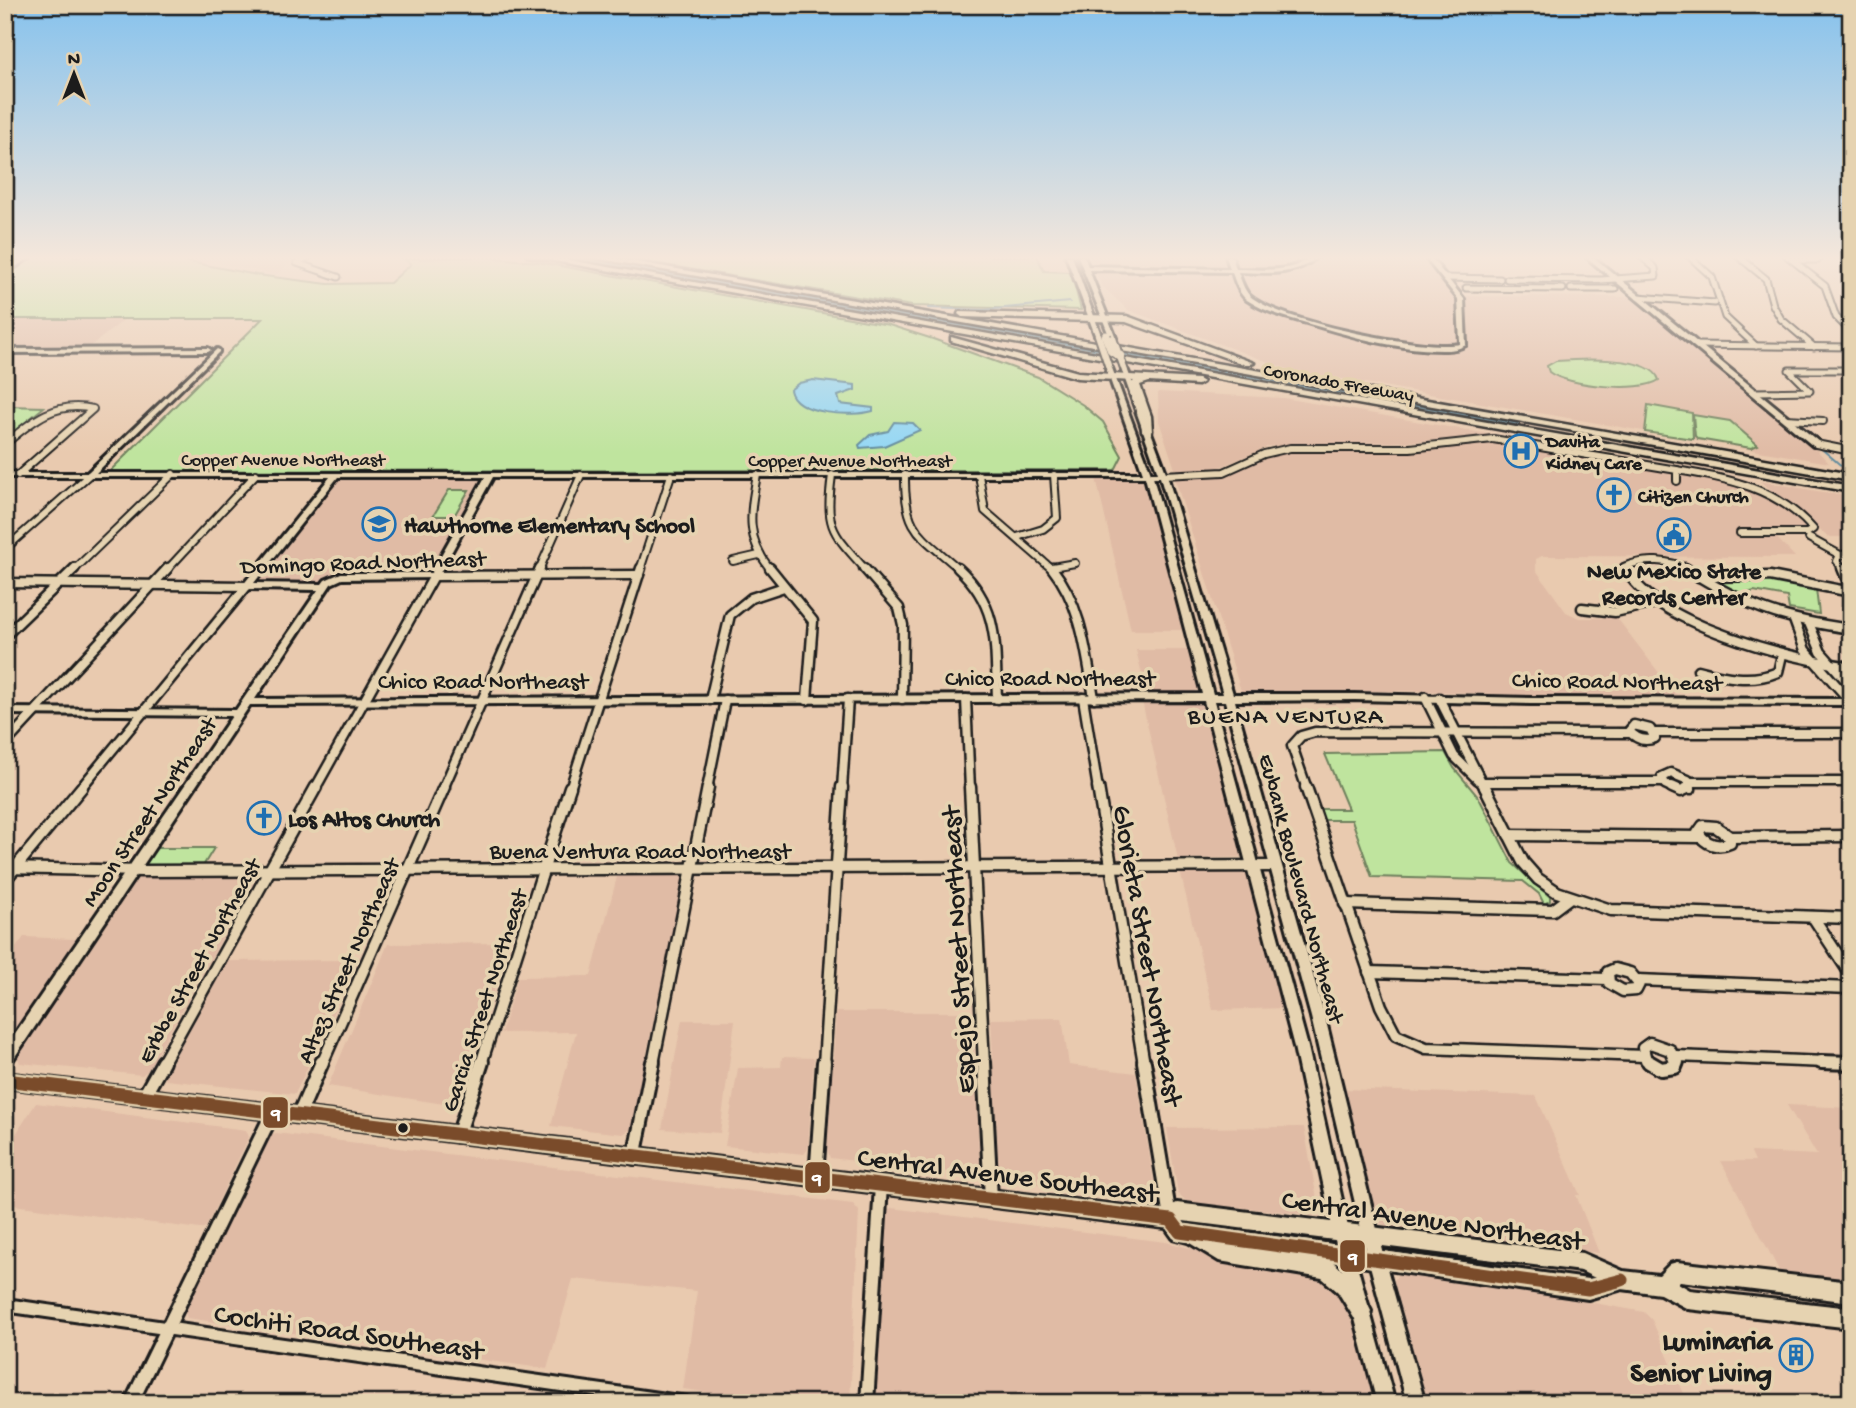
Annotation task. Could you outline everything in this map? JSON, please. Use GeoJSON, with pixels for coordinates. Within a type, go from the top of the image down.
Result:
{"type":"FeatureCollection","features":[{"type":"Feature","properties":{"kind":"highway"},"geometry":{"type":"LineString","coordinates":[[886,322],[1081,376],[1117,376],[1246,387],[1419,414]]}},
{"type":"Feature","properties":{"kind":"highway","name":"Coronado Freeway"},"geometry":{"type":"LineString","coordinates":[[899,322],[1851,489]]}},
{"type":"Feature","properties":{"kind":"highway","name":"Coronado Freeway"},"geometry":{"type":"LineString","coordinates":[[966,322],[1851,477]]}},
{"type":"Feature","properties":{"kind":"highway"},"geometry":{"type":"LineString","coordinates":[[1100,322],[1112,351],[1120,356]]}},
{"type":"Feature","properties":{"kind":"highway"},"geometry":{"type":"LineString","coordinates":[[1134,322],[1254,365],[1428,402]]}},
{"type":"Feature","properties":{"kind":"highway"},"geometry":{"type":"LineString","coordinates":[[1103,351],[1111,356],[1117,376]]}},
{"type":"Feature","properties":{"kind":"highway"},"geometry":{"type":"LineString","coordinates":[[1147,431],[1146,416],[1135,383],[1149,380]]}},
{"type":"Feature","properties":{"kind":"main road","name":"Central Avenue Southeast"},"geometry":{"type":"LineString","coordinates":[[5,1080],[635,1158],[1171,1220],[1180,1232],[1192,1234],[1588,1289],[1622,1280]]}},
{"type":"Feature","properties":{"kind":"main road","name":"Central Avenue Northeast"},"geometry":{"type":"LineString","coordinates":[[1171,1220],[1177,1212],[1582,1262],[1622,1280],[1662,1285],[1677,1271],[1851,1292]]}},
{"type":"Feature","properties":{"kind":"main road"},"geometry":{"type":"LineString","coordinates":[[1192,1234],[1219,1252],[1326,1269],[1345,1285],[1362,1311]]}},
{"type":"Feature","properties":{"kind":"main road"},"geometry":{"type":"LineString","coordinates":[[1662,1285],[1688,1298],[1851,1318]]}},
{"type":"Feature","properties":{"kind":"street"},"geometry":{"type":"LineString","coordinates":[[1311,322],[1357,336],[1447,350],[1463,345],[1462,322]]}},
{"type":"Feature","properties":{"kind":"street"},"geometry":{"type":"LineString","coordinates":[[1668,322],[1816,444],[1851,451]]}},
{"type":"Feature","properties":{"kind":"street"},"geometry":{"type":"LineString","coordinates":[[1728,322],[1756,346]]}},
{"type":"Feature","properties":{"kind":"street"},"geometry":{"type":"LineString","coordinates":[[1785,322],[1814,347]]}},
{"type":"Feature","properties":{"kind":"street"},"geometry":{"type":"LineString","coordinates":[[1103,351],[1106,336]]}},
{"type":"Feature","properties":{"kind":"street"},"geometry":{"type":"LineString","coordinates":[[1696,345],[1851,347]]}},
{"type":"Feature","properties":{"kind":"street"},"geometry":{"type":"LineString","coordinates":[[5,351],[213,350],[89,475],[5,548]]}},
{"type":"Feature","properties":{"kind":"street","name":"Eubank Boulevard Northeast"},"geometry":{"type":"LineString","coordinates":[[1120,356],[1117,376],[1148,475],[1254,866],[1301,1047],[1346,1254],[1386,1403]]}},
{"type":"Feature","properties":{"kind":"street"},"geometry":{"type":"LineString","coordinates":[[1754,392],[1810,391],[1789,370],[1851,370]]}},
{"type":"Feature","properties":{"kind":"street","name":"Eubank Boulevard Northeast"},"geometry":{"type":"LineString","coordinates":[[1117,376],[1147,431],[1163,475],[1229,697],[1318,1017],[1376,1258],[1416,1403]]}},
{"type":"Feature","properties":{"kind":"street"},"geometry":{"type":"LineString","coordinates":[[5,444],[50,409],[69,406],[93,409],[18,475]]}},
{"type":"Feature","properties":{"kind":"street"},"geometry":{"type":"LineString","coordinates":[[1786,419],[1823,421]]}},
{"type":"Feature","properties":{"kind":"street","name":"Copper Avenue Northeast"},"geometry":{"type":"LineString","coordinates":[[6,475],[1163,475],[1224,472],[1270,452],[1290,448],[1410,448],[1493,439],[1677,470],[1763,488],[1781,499],[1813,529],[1807,533],[1740,533]]}},
{"type":"Feature","properties":{"kind":"street"},"geometry":{"type":"LineString","coordinates":[[1677,470],[1677,481]]}},
{"type":"Feature","properties":{"kind":"street"},"geometry":{"type":"LineString","coordinates":[[5,636],[173,474]]}},
{"type":"Feature","properties":{"kind":"street"},"geometry":{"type":"LineString","coordinates":[[5,744],[256,474]]}},
{"type":"Feature","properties":{"kind":"street"},"geometry":{"type":"LineString","coordinates":[[5,880],[10,868],[247,586],[337,474]]}},
{"type":"Feature","properties":{"kind":"street","name":"Erbbe Street Northeast"},"geometry":{"type":"LineString","coordinates":[[143,1098],[491,474]]}},
{"type":"Feature","properties":{"kind":"street","name":"Altez Street Northeast"},"geometry":{"type":"LineString","coordinates":[[299,1115],[581,475]]}},
{"type":"Feature","properties":{"kind":"street","name":"Garcia Street Northeast"},"geometry":{"type":"LineString","coordinates":[[458,1136],[546,870],[671,475]]}},
{"type":"Feature","properties":{"kind":"street"},"geometry":{"type":"LineString","coordinates":[[757,475],[749,518],[759,555],[813,621],[807,700]]}},
{"type":"Feature","properties":{"kind":"street"},"geometry":{"type":"LineString","coordinates":[[832,475],[827,512],[834,534],[899,608],[903,625],[902,699]]}},
{"type":"Feature","properties":{"kind":"street"},"geometry":{"type":"LineString","coordinates":[[905,475],[905,509],[911,524],[967,575],[988,608],[997,699]]}},
{"type":"Feature","properties":{"kind":"street","name":"Glorieta Street Northeast"},"geometry":{"type":"LineString","coordinates":[[979,475],[985,511],[1052,567],[1063,581],[1079,615],[1112,866],[1171,1220]]}},
{"type":"Feature","properties":{"kind":"street"},"geometry":{"type":"LineString","coordinates":[[1017,537],[1043,529],[1057,518],[1054,475]]}},
{"type":"Feature","properties":{"kind":"street"},"geometry":{"type":"LineString","coordinates":[[1809,538],[1840,555],[1851,554]]}},
{"type":"Feature","properties":{"kind":"street"},"geometry":{"type":"LineString","coordinates":[[733,561],[759,555]]}},
{"type":"Feature","properties":{"kind":"street"},"geometry":{"type":"LineString","coordinates":[[1699,577],[1770,576],[1851,591],[1848,576],[1837,561],[1840,555]]}},
{"type":"Feature","properties":{"kind":"street"},"geometry":{"type":"LineString","coordinates":[[1851,629],[1809,624],[1741,602],[1677,563],[1629,562],[1624,569],[1660,601],[1709,629],[1782,655],[1851,667]]}},
{"type":"Feature","properties":{"kind":"street"},"geometry":{"type":"LineString","coordinates":[[1052,567],[1074,563]]}},
{"type":"Feature","properties":{"kind":"street","name":"Domingo Road Northeast"},"geometry":{"type":"LineString","coordinates":[[5,583],[325,587],[332,579],[341,576],[639,575]]}},
{"type":"Feature","properties":{"kind":"street","name":"Moon Street Northeast"},"geometry":{"type":"LineString","coordinates":[[5,1060],[325,587]]}},
{"type":"Feature","properties":{"kind":"street"},"geometry":{"type":"LineString","coordinates":[[710,700],[730,615],[751,598],[784,587]]}},
{"type":"Feature","properties":{"kind":"street"},"geometry":{"type":"LineString","coordinates":[[1583,608],[1615,612],[1660,601]]}},
{"type":"Feature","properties":{"kind":"street"},"geometry":{"type":"LineString","coordinates":[[1794,620],[1801,642],[1851,702]]}},
{"type":"Feature","properties":{"kind":"street"},"geometry":{"type":"LineString","coordinates":[[1809,624],[1814,639],[1831,664],[1851,686]]}},
{"type":"Feature","properties":{"kind":"street"},"geometry":{"type":"LineString","coordinates":[[1698,670],[1724,677],[1769,676],[1778,672],[1782,655]]}},
{"type":"Feature","properties":{"kind":"street","name":"Chico Road Northeast"},"geometry":{"type":"LineString","coordinates":[[248,702],[1207,697],[1851,702]]}},
{"type":"Feature","properties":{"kind":"street"},"geometry":{"type":"LineString","coordinates":[[1425,697],[1454,756],[1480,782],[1663,782],[1673,789],[1685,791],[1691,789],[1690,782]]}},
{"type":"Feature","properties":{"kind":"street"},"geometry":{"type":"LineString","coordinates":[[1439,698],[1472,757],[1480,782],[1532,873],[1569,898],[1591,906],[1630,912],[1851,918]]}},
{"type":"Feature","properties":{"kind":"street"},"geometry":{"type":"LineString","coordinates":[[816,1178],[848,699]]}},
{"type":"Feature","properties":{"kind":"street","name":"Espejo Street Northeast"},"geometry":{"type":"LineString","coordinates":[[966,699],[991,1199]]}},
{"type":"Feature","properties":{"kind":"street"},"geometry":{"type":"LineString","coordinates":[[635,1158],[725,700]]}},
{"type":"Feature","properties":{"kind":"street"},"geometry":{"type":"LineString","coordinates":[[5,711],[240,713]]}},
{"type":"Feature","properties":{"kind":"street"},"geometry":{"type":"LineString","coordinates":[[1676,1056],[1675,1067],[1667,1070],[1656,1067],[1643,1056],[1433,1049],[1402,1040],[1389,1026],[1345,904],[1293,749],[1298,737],[1315,732],[1630,733],[1630,727],[1637,725],[1655,733],[1851,733]]}},
{"type":"Feature","properties":{"kind":"street"},"geometry":{"type":"LineString","coordinates":[[1663,782],[1663,776],[1671,773],[1690,782],[1851,782]]}},
{"type":"Feature","properties":{"kind":"street"},"geometry":{"type":"LineString","coordinates":[[1700,837],[1698,830],[1707,825],[1721,829],[1730,837],[1851,836]]}},
{"type":"Feature","properties":{"kind":"street"},"geometry":{"type":"LineString","coordinates":[[1509,835],[1700,837],[1719,846],[1728,845],[1730,837]]}},
{"type":"Feature","properties":{"kind":"street","name":"Buena Ventura Road Northeast"},"geometry":{"type":"LineString","coordinates":[[10,868],[270,871],[1275,866]]}},
{"type":"Feature","properties":{"kind":"street"},"geometry":{"type":"LineString","coordinates":[[1345,904],[1553,910],[1569,898]]}},
{"type":"Feature","properties":{"kind":"street"},"geometry":{"type":"LineString","coordinates":[[1813,917],[1851,975]]}},
{"type":"Feature","properties":{"kind":"street"},"geometry":{"type":"LineString","coordinates":[[1607,979],[1608,972],[1615,969],[1630,973],[1637,980],[1851,988]]}},
{"type":"Feature","properties":{"kind":"street"},"geometry":{"type":"LineString","coordinates":[[1369,972],[1607,979],[1613,986],[1629,992],[1636,990],[1637,980]]}},
{"type":"Feature","properties":{"kind":"street"},"geometry":{"type":"LineString","coordinates":[[1643,1056],[1646,1045],[1656,1044],[1667,1048],[1676,1056],[1851,1063]]}},
{"type":"Feature","properties":{"kind":"street"},"geometry":{"type":"LineString","coordinates":[[131,1403],[273,1112]]}},
{"type":"Feature","properties":{"kind":"street"},"geometry":{"type":"LineString","coordinates":[[867,1403],[881,1186]]}},
{"type":"Feature","properties":{"kind":"street","name":"Cochiti Road Southeast"},"geometry":{"type":"LineString","coordinates":[[5,1306],[686,1403]]}},
{"type":"Feature","properties":{"kind":"shaded area"},"geometry":{"type":"Polygon","coordinates":[[[5,322],[122,322],[86,350],[5,350],[5,322]]]}},
{"type":"Feature","properties":{"kind":"shaded area"},"geometry":{"type":"Polygon","coordinates":[[[1160,322],[1663,322],[1808,441],[1829,463],[1290,370],[1160,322]]]}},
{"type":"Feature","properties":{"kind":"shaded area"},"geometry":{"type":"Polygon","coordinates":[[[1158,392],[1284,398],[1494,435],[1451,440],[1269,446],[1223,466],[1201,470],[1175,469],[1159,421],[1158,392]]]}},
{"type":"Feature","properties":{"kind":"shaded area"},"geometry":{"type":"Polygon","coordinates":[[[1499,442],[1755,489],[1774,498],[1815,537],[1776,537],[1795,557],[1542,556],[1536,559],[1536,570],[1566,612],[1579,618],[1617,618],[1676,695],[1564,697],[1426,691],[1241,691],[1175,479],[1225,476],[1271,456],[1294,452],[1417,451],[1499,442]]]}},
{"type":"Feature","properties":{"kind":"shaded area","name":"Hawthorne Elementary School"},"geometry":{"type":"Polygon","coordinates":[[[339,476],[486,476],[429,572],[335,574],[323,582],[254,582],[339,476]]]}},
{"type":"Feature","properties":{"kind":"shaded area"},"geometry":{"type":"Polygon","coordinates":[[[1096,478],[1143,480],[1184,630],[1131,630],[1096,478]]]}},
{"type":"Feature","properties":{"kind":"shaded area"},"geometry":{"type":"Polygon","coordinates":[[[1760,481],[1851,497],[1851,537],[1828,537],[1760,481]]]}},
{"type":"Feature","properties":{"kind":"shaded area"},"geometry":{"type":"Polygon","coordinates":[[[1136,650],[1189,650],[1199,689],[1192,693],[1147,694],[1136,650]]]}},
{"type":"Feature","properties":{"kind":"shaded area"},"geometry":{"type":"Polygon","coordinates":[[[1142,701],[1194,701],[1203,704],[1242,857],[1178,859],[1142,701]]]}},
{"type":"Feature","properties":{"kind":"shaded area"},"geometry":{"type":"Polygon","coordinates":[[[1180,871],[1241,871],[1248,875],[1285,1008],[1213,1010],[1180,871]]]}},
{"type":"Feature","properties":{"kind":"shaded area"},"geometry":{"type":"Polygon","coordinates":[[[618,873],[680,873],[684,876],[631,1129],[623,1134],[551,1126],[576,1032],[501,1033],[518,977],[591,976],[618,873]]]}},
{"type":"Feature","properties":{"kind":"shaded area"},"geometry":{"type":"Polygon","coordinates":[[[253,875],[256,878],[148,1070],[142,1075],[20,1063],[17,1056],[135,880],[142,876],[253,875]]]}},
{"type":"Feature","properties":{"kind":"shaded area"},"geometry":{"type":"Polygon","coordinates":[[[24,937],[76,939],[5,1045],[5,962],[24,937]]]}},
{"type":"Feature","properties":{"kind":"shaded area"},"geometry":{"type":"Polygon","coordinates":[[[509,943],[457,1106],[328,1086],[388,944],[509,943]]]}},
{"type":"Feature","properties":{"kind":"shaded area"},"geometry":{"type":"Polygon","coordinates":[[[358,960],[295,1094],[166,1080],[164,1077],[227,961],[358,960]]]}},
{"type":"Feature","properties":{"kind":"shaded area"},"geometry":{"type":"Polygon","coordinates":[[[836,1012],[972,1012],[980,1166],[975,1175],[830,1158],[827,1149],[836,1012]]]}},
{"type":"Feature","properties":{"kind":"shaded area"},"geometry":{"type":"Polygon","coordinates":[[[1062,1018],[1069,1065],[1136,1073],[1154,1183],[1151,1196],[1010,1181],[999,1174],[991,1019],[1062,1018]]]}},
{"type":"Feature","properties":{"kind":"shaded area"},"geometry":{"type":"Polygon","coordinates":[[[682,1020],[735,1020],[720,1133],[662,1129],[682,1020]]]}},
{"type":"Feature","properties":{"kind":"shaded area"},"geometry":{"type":"Polygon","coordinates":[[[782,1057],[814,1058],[808,1149],[804,1154],[725,1146],[738,1068],[781,1067],[782,1057]]]}},
{"type":"Feature","properties":{"kind":"shaded area"},"geometry":{"type":"Polygon","coordinates":[[[1343,1089],[1536,1096],[1580,1195],[1576,1195],[1599,1253],[1390,1227],[1380,1223],[1372,1210],[1343,1089]]]}},
{"type":"Feature","properties":{"kind":"shaded area"},"geometry":{"type":"Polygon","coordinates":[[[36,1103],[246,1130],[249,1137],[206,1227],[200,1229],[5,1204],[5,1151],[36,1103]]]}},
{"type":"Feature","properties":{"kind":"shaded area"},"geometry":{"type":"Polygon","coordinates":[[[1787,1105],[1851,1108],[1851,1282],[1781,1274],[1721,1161],[1755,1161],[1751,1152],[1817,1155],[1787,1105]]]}},
{"type":"Feature","properties":{"kind":"shaded area"},"geometry":{"type":"Polygon","coordinates":[[[1304,1127],[1318,1205],[1314,1215],[1187,1202],[1178,1193],[1167,1128],[1304,1127]]]}},
{"type":"Feature","properties":{"kind":"shaded area"},"geometry":{"type":"Polygon","coordinates":[[[276,1133],[853,1204],[859,1211],[850,1403],[789,1403],[683,1389],[697,1291],[573,1279],[547,1369],[187,1318],[185,1312],[219,1241],[270,1135],[276,1133]]]}},
{"type":"Feature","properties":{"kind":"shaded area"},"geometry":{"type":"Polygon","coordinates":[[[891,1208],[1166,1242],[1217,1255],[1324,1274],[1350,1306],[1375,1403],[874,1403],[884,1213],[891,1208]]]}},
{"type":"Feature","properties":{"kind":"shaded area"},"geometry":{"type":"Polygon","coordinates":[[[1398,1274],[1535,1289],[1561,1297],[1644,1312],[1652,1320],[1688,1403],[1428,1403],[1394,1281],[1398,1274]]]}},
{"type":"Feature","properties":{"kind":"green space"},"geometry":{"type":"Polygon","coordinates":[[[259,322],[871,322],[933,339],[1038,377],[1083,405],[1103,422],[1122,456],[1115,470],[110,471],[259,322]]]}},
{"type":"Feature","properties":{"kind":"green space"},"geometry":{"type":"Polygon","coordinates":[[[1556,361],[1629,362],[1654,372],[1659,380],[1650,384],[1621,387],[1587,384],[1549,372],[1547,366],[1556,361]]]}},
{"type":"Feature","properties":{"kind":"green space"},"geometry":{"type":"Polygon","coordinates":[[[1648,405],[1692,413],[1693,439],[1645,432],[1648,405]]]}},
{"type":"Feature","properties":{"kind":"green space"},"geometry":{"type":"Polygon","coordinates":[[[5,406],[44,407],[5,439],[5,406]]]}},
{"type":"Feature","properties":{"kind":"green space"},"geometry":{"type":"Polygon","coordinates":[[[1693,415],[1730,421],[1758,445],[1751,448],[1698,439],[1695,436],[1693,415]]]}},
{"type":"Feature","properties":{"kind":"green space"},"geometry":{"type":"Polygon","coordinates":[[[449,490],[469,490],[454,516],[433,516],[449,490]]]}},
{"type":"Feature","properties":{"kind":"green space"},"geometry":{"type":"Polygon","coordinates":[[[1767,580],[1816,589],[1819,614],[1789,609],[1787,597],[1754,591],[1741,595],[1718,582],[1767,580]]]}},
{"type":"Feature","properties":{"kind":"green space"},"geometry":{"type":"Polygon","coordinates":[[[1445,752],[1454,768],[1479,798],[1512,863],[1550,897],[1550,901],[1544,904],[1539,894],[1523,881],[1372,877],[1352,820],[1321,820],[1317,809],[1348,809],[1325,754],[1445,752]]]}},
{"type":"Feature","properties":{"kind":"green space"},"geometry":{"type":"Polygon","coordinates":[[[154,848],[214,848],[203,866],[144,866],[154,848]]]}},
{"type":"Feature","properties":{"kind":"water"},"geometry":{"type":"Polygon","coordinates":[[[813,380],[855,385],[855,390],[838,396],[840,404],[873,408],[873,411],[839,414],[802,405],[790,390],[799,383],[813,380]]]}},
{"type":"Feature","properties":{"kind":"water"},"geometry":{"type":"Polygon","coordinates":[[[894,422],[913,423],[920,430],[884,446],[860,448],[859,445],[870,435],[888,431],[894,422]]]}},
{"type":"Feature","properties":{"kind":"waterway"},"geometry":{"type":"LineString","coordinates":[[939,322],[1111,352]]}},
{"type":"Feature","properties":{"kind":"waterway"},"geometry":{"type":"LineString","coordinates":[[1121,354],[1518,424]]}},
{"type":"Feature","properties":{"kind":"waterway"},"geometry":{"type":"LineString","coordinates":[[1817,445],[1844,468]]}},
{"type":"Feature","properties":{"kind":"transit line","name":"9"},"geometry":{"type":"LineString","coordinates":[[5,1080],[1171,1220],[1180,1232],[1588,1289],[1622,1280]]}},
{"type":"Feature","properties":{"kind":"place","name":"Davita Kidney Care"},"geometry":{"type":"Point","coordinates":[1521,451]}},
{"type":"Feature","properties":{"kind":"place","name":"Citizen Church"},"geometry":{"type":"Point","coordinates":[1614,495]}},
{"type":"Feature","properties":{"kind":"place","name":"Hawthorne Elementary School"},"geometry":{"type":"Point","coordinates":[379,524]}},
{"type":"Feature","properties":{"kind":"place","name":"New Mexico State Records Center"},"geometry":{"type":"Point","coordinates":[1674,535]}},
{"type":"Feature","properties":{"kind":"place","name":"Los Altos Church"},"geometry":{"type":"Point","coordinates":[264,818]}},
{"type":"Feature","properties":{"kind":"place","name":"Luminaria Senior Living"},"geometry":{"type":"Point","coordinates":[1796,1355]}},
{"type":"Feature","properties":{"kind":"district","name":"BUENA VENTURA"},"geometry":{"type":"Point","coordinates":[1286,715]}}]}
